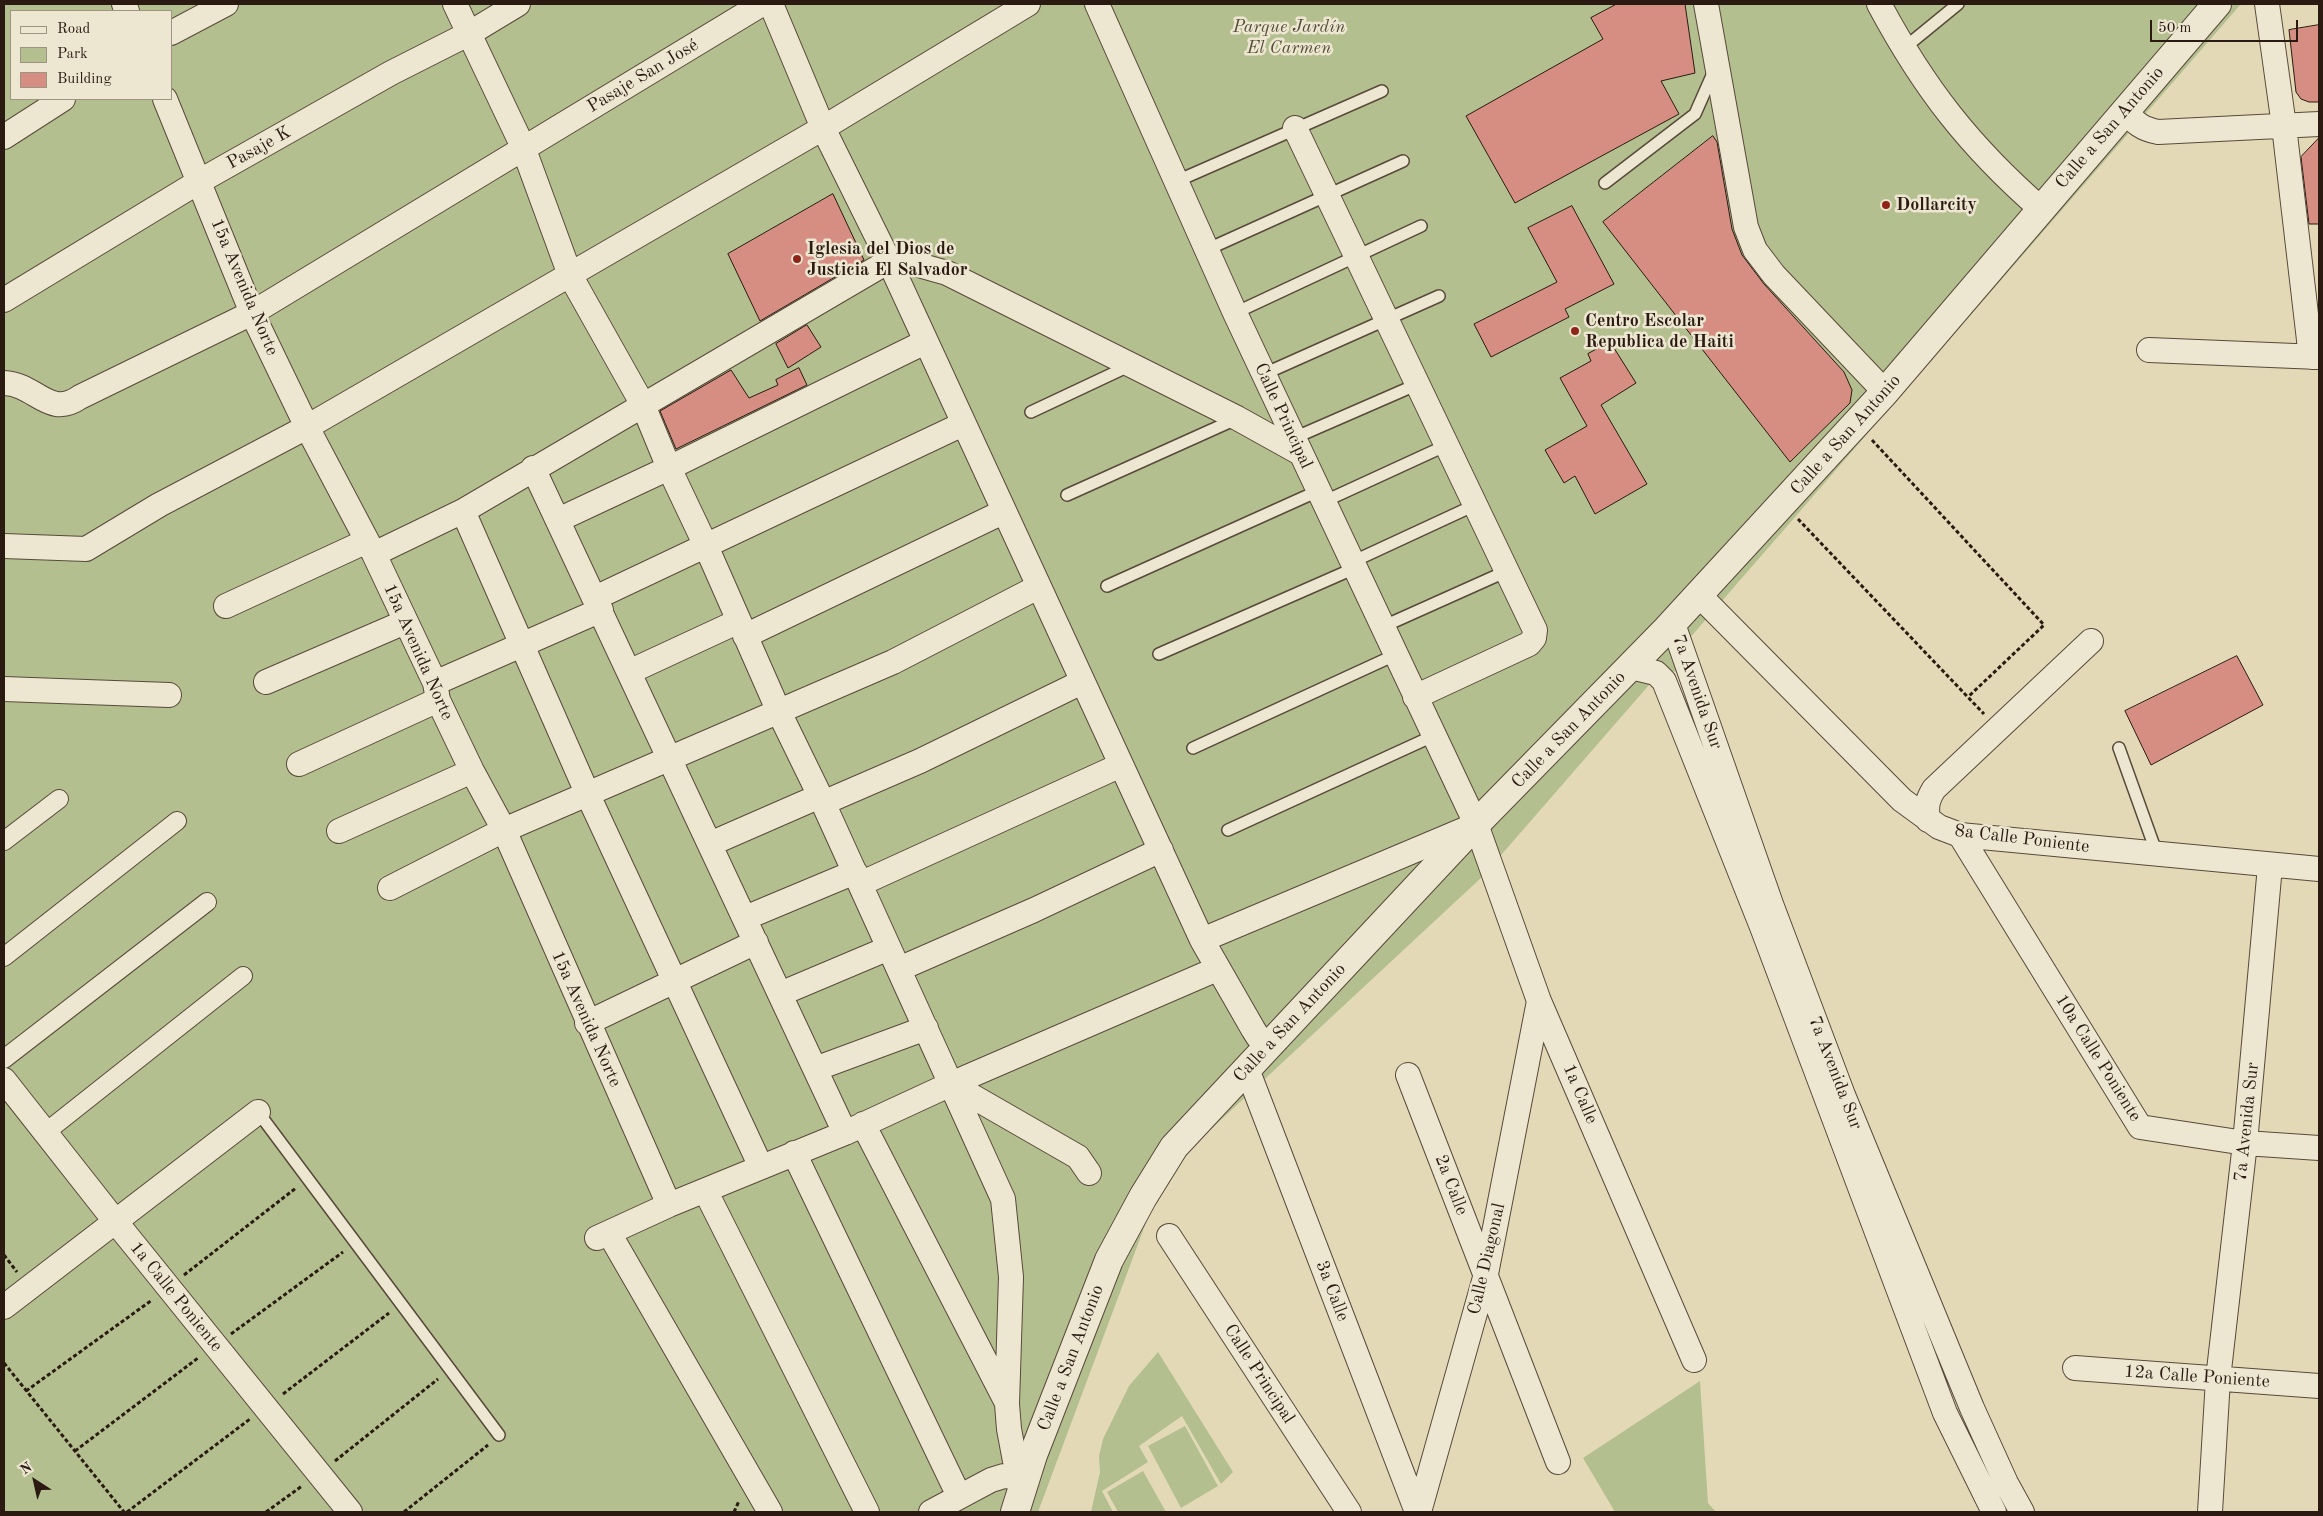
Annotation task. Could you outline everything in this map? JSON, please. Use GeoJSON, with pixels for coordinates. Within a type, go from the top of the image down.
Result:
{"type":"FeatureCollection","features":[{"type":"Feature","properties":{"kind":"street"},"geometry":{"type":"LineString","coordinates":[[172,31],[226,4]]}},
{"type":"Feature","properties":{"kind":"street"},"geometry":{"type":"LineString","coordinates":[[455,4],[523,147],[570,274],[643,405],[669,468],[706,546],[779,712],[858,878],[1003,1199],[1006,1213],[1011,1277],[1007,1404],[1015,1462],[1026,1478]]}},
{"type":"Feature","properties":{"kind":"street","name":"Pasaje K"},"geometry":{"type":"LineString","coordinates":[[4,300],[200,181],[391,73],[470,33],[518,4]]}},
{"type":"Feature","properties":{"kind":"street","name":"Pasaje San José"},"geometry":{"type":"LineString","coordinates":[[4,383],[17,383],[52,404],[69,405],[80,397],[252,313],[523,147],[762,4]]}},
{"type":"Feature","properties":{"kind":"street"},"geometry":{"type":"LineString","coordinates":[[772,4],[822,128],[889,261],[1003,512],[1202,940],[1253,1029],[1258,1036],[1270,1044]]}},
{"type":"Feature","properties":{"kind":"street"},"geometry":{"type":"LineString","coordinates":[[4,546],[86,549],[159,505],[307,427],[822,128],[1028,4]]}},
{"type":"Feature","properties":{"kind":"street","name":"Calle Principal"},"geometry":{"type":"LineString","coordinates":[[1097,4],[1235,313],[1476,824]]}},
{"type":"Feature","properties":{"kind":"street"},"geometry":{"type":"LineString","coordinates":[[1706,4],[1746,227],[1755,250],[1774,276],[1885,392]]}},
{"type":"Feature","properties":{"kind":"street"},"geometry":{"type":"LineString","coordinates":[[1879,4],[1903,49],[1932,92],[1973,145],[2000,174],[2041,209]]}},
{"type":"Feature","properties":{"kind":"street","name":"Calle a San Antonio"},"geometry":{"type":"LineString","coordinates":[[1015,1512],[1026,1478],[1109,1260],[1143,1197],[1174,1147],[1476,824],[1673,624],[1783,504],[1885,392],[2217,4]]}},
{"type":"Feature","properties":{"kind":"street"},"geometry":{"type":"LineString","coordinates":[[2149,350],[2315,357],[2266,4]]}},
{"type":"Feature","properties":{"kind":"street"},"geometry":{"type":"LineString","coordinates":[[4,137],[61,100]]}},
{"type":"Feature","properties":{"kind":"street","name":"15a Avenida Norte"},"geometry":{"type":"LineString","coordinates":[[166,100],[252,313],[307,427],[370,548],[472,771],[504,830],[669,1205]]}},
{"type":"Feature","properties":{"kind":"street"},"geometry":{"type":"LineString","coordinates":[[2125,111],[2134,122],[2145,130],[2158,132],[2319,124]]}},
{"type":"Feature","properties":{"kind":"street"},"geometry":{"type":"LineString","coordinates":[[1296,128],[1535,630],[1534,638],[1528,644],[1415,697]]}},
{"type":"Feature","properties":{"kind":"street"},"geometry":{"type":"LineString","coordinates":[[226,606],[463,511],[533,468],[889,261],[915,264],[947,273],[1297,446]]}},
{"type":"Feature","properties":{"kind":"street"},"geometry":{"type":"LineString","coordinates":[[558,520],[669,468],[925,342]]}},
{"type":"Feature","properties":{"kind":"street"},"geometry":{"type":"LineString","coordinates":[[299,764],[706,546],[963,424]]}},
{"type":"Feature","properties":{"kind":"street"},"geometry":{"type":"LineString","coordinates":[[533,468],[815,1069],[854,1129],[1007,1404]]}},
{"type":"Feature","properties":{"kind":"street"},"geometry":{"type":"LineString","coordinates":[[463,511],[588,795],[761,1167]]}},
{"type":"Feature","properties":{"kind":"street"},"geometry":{"type":"LineString","coordinates":[[629,672],[742,628],[1003,512]]}},
{"type":"Feature","properties":{"kind":"street"},"geometry":{"type":"LineString","coordinates":[[390,888],[504,830],[893,662],[1038,587]]}},
{"type":"Feature","properties":{"kind":"street","name":"8a Calle Poniente"},"geometry":{"type":"LineString","coordinates":[[1699,595],[1902,800],[1939,827],[1960,835],[2270,866],[2319,869]]}},
{"type":"Feature","properties":{"kind":"street"},"geometry":{"type":"LineString","coordinates":[[266,682],[405,622]]}},
{"type":"Feature","properties":{"kind":"street","name":"7a Avenida Sur"},"geometry":{"type":"LineString","coordinates":[[1673,624],[1772,904],[1843,1095],[1972,1408],[2006,1483],[2022,1512]]}},
{"type":"Feature","properties":{"kind":"street"},"geometry":{"type":"LineString","coordinates":[[1928,820],[1926,808],[1928,799],[1934,789],[2091,641]]}},
{"type":"Feature","properties":{"kind":"street","name":"7a Avenida Sur"},"geometry":{"type":"LineString","coordinates":[[1630,667],[1656,673],[1664,681],[1762,927],[1946,1412],[1994,1512]]}},
{"type":"Feature","properties":{"kind":"street"},"geometry":{"type":"LineString","coordinates":[[710,844],[920,760],[1082,682]]}},
{"type":"Feature","properties":{"kind":"street"},"geometry":{"type":"LineString","coordinates":[[4,689],[169,695]]}},
{"type":"Feature","properties":{"kind":"street"},"geometry":{"type":"LineString","coordinates":[[745,918],[858,878],[1121,765]]}},
{"type":"Feature","properties":{"kind":"street"},"geometry":{"type":"LineString","coordinates":[[339,831],[472,771]]}},
{"type":"Feature","properties":{"kind":"street"},"geometry":{"type":"LineString","coordinates":[[4,841],[59,799]]}},
{"type":"Feature","properties":{"kind":"street"},"geometry":{"type":"LineString","coordinates":[[4,957],[177,821]]}},
{"type":"Feature","properties":{"kind":"street"},"geometry":{"type":"LineString","coordinates":[[1202,940],[1476,824]]}},
{"type":"Feature","properties":{"kind":"street","name":"1a Calle"},"geometry":{"type":"LineString","coordinates":[[1476,824],[1540,1001],[1694,1360]]}},
{"type":"Feature","properties":{"kind":"street","name":"10a Calle Poniente"},"geometry":{"type":"LineString","coordinates":[[1960,835],[2140,1127],[2245,1143],[2319,1148]]}},
{"type":"Feature","properties":{"kind":"street"},"geometry":{"type":"LineString","coordinates":[[780,994],[894,958],[1034,910],[1160,850]]}},
{"type":"Feature","properties":{"kind":"street","name":"7a Avenida Sur"},"geometry":{"type":"LineString","coordinates":[[2210,1512],[2218,1379],[2245,1143],[2270,866]]}},
{"type":"Feature","properties":{"kind":"street"},"geometry":{"type":"LineString","coordinates":[[4,1059],[206,902]]}},
{"type":"Feature","properties":{"kind":"street"},"geometry":{"type":"LineString","coordinates":[[587,1022],[756,942]]}},
{"type":"Feature","properties":{"kind":"street"},"geometry":{"type":"LineString","coordinates":[[770,1512],[603,1235],[669,1205],[706,1192],[854,1129],[951,1084],[1217,969]]}},
{"type":"Feature","properties":{"kind":"street"},"geometry":{"type":"LineString","coordinates":[[46,1132],[243,976]]}},
{"type":"Feature","properties":{"kind":"street","name":"Calle Diagonal"},"geometry":{"type":"LineString","coordinates":[[1418,1512],[1486,1274],[1540,1001]]}},
{"type":"Feature","properties":{"kind":"street"},"geometry":{"type":"LineString","coordinates":[[815,1069],[926,1028]]}},
{"type":"Feature","properties":{"kind":"street","name":"3a Calle"},"geometry":{"type":"LineString","coordinates":[[1247,1069],[1418,1512]]}},
{"type":"Feature","properties":{"kind":"street","name":"2a Calle"},"geometry":{"type":"LineString","coordinates":[[1408,1075],[1558,1462]]}},
{"type":"Feature","properties":{"kind":"street","name":"1a Calle Poniente"},"geometry":{"type":"LineString","coordinates":[[4,1080],[115,1221],[350,1512]]}},
{"type":"Feature","properties":{"kind":"street"},"geometry":{"type":"LineString","coordinates":[[951,1084],[1078,1157],[1089,1173]]}},
{"type":"Feature","properties":{"kind":"street"},"geometry":{"type":"LineString","coordinates":[[4,1307],[258,1112]]}},
{"type":"Feature","properties":{"kind":"street"},"geometry":{"type":"LineString","coordinates":[[794,1153],[959,1496]]}},
{"type":"Feature","properties":{"kind":"street"},"geometry":{"type":"LineString","coordinates":[[706,1192],[867,1512]]}},
{"type":"Feature","properties":{"kind":"street","name":"Calle Principal"},"geometry":{"type":"LineString","coordinates":[[1169,1236],[1349,1512]]}},
{"type":"Feature","properties":{"kind":"street","name":"12a Calle Poniente"},"geometry":{"type":"LineString","coordinates":[[2075,1368],[2319,1386]]}},
{"type":"Feature","properties":{"kind":"street"},"geometry":{"type":"LineString","coordinates":[[931,1512],[976,1486],[1004,1476],[1026,1478]]}},
{"type":"Feature","properties":{"kind":"lane"},"geometry":{"type":"LineString","coordinates":[[1903,49],[1958,4]]}},
{"type":"Feature","properties":{"kind":"lane"},"geometry":{"type":"LineString","coordinates":[[1605,183],[1696,114],[1716,65]]}},
{"type":"Feature","properties":{"kind":"lane"},"geometry":{"type":"LineString","coordinates":[[1177,181],[1382,91]]}},
{"type":"Feature","properties":{"kind":"lane"},"geometry":{"type":"LineString","coordinates":[[1206,250],[1403,161]]}},
{"type":"Feature","properties":{"kind":"lane"},"geometry":{"type":"LineString","coordinates":[[1235,313],[1421,226]]}},
{"type":"Feature","properties":{"kind":"lane"},"geometry":{"type":"LineString","coordinates":[[1264,374],[1439,296]]}},
{"type":"Feature","properties":{"kind":"lane"},"geometry":{"type":"LineString","coordinates":[[1031,412],[1132,365]]}},
{"type":"Feature","properties":{"kind":"lane"},"geometry":{"type":"LineString","coordinates":[[1297,446],[1418,384]]}},
{"type":"Feature","properties":{"kind":"lane"},"geometry":{"type":"LineString","coordinates":[[1067,495],[1237,418]]}},
{"type":"Feature","properties":{"kind":"lane"},"geometry":{"type":"LineString","coordinates":[[1108,586],[1447,445]]}},
{"type":"Feature","properties":{"kind":"lane"},"geometry":{"type":"LineString","coordinates":[[1159,654],[1353,565],[1475,504]]}},
{"type":"Feature","properties":{"kind":"lane"},"geometry":{"type":"LineString","coordinates":[[1382,627],[1507,571]]}},
{"type":"Feature","properties":{"kind":"lane"},"geometry":{"type":"LineString","coordinates":[[1193,748],[1395,655]]}},
{"type":"Feature","properties":{"kind":"lane"},"geometry":{"type":"LineString","coordinates":[[1228,830],[1433,736]]}},
{"type":"Feature","properties":{"kind":"lane"},"geometry":{"type":"LineString","coordinates":[[2119,748],[2157,854]]}},
{"type":"Feature","properties":{"kind":"lane"},"geometry":{"type":"LineString","coordinates":[[258,1112],[499,1434]]}},
{"type":"Feature","properties":{"kind":"path"},"geometry":{"type":"LineString","coordinates":[[1856,424],[2044,625],[1968,697]]}},
{"type":"Feature","properties":{"kind":"path"},"geometry":{"type":"LineString","coordinates":[[1783,504],[1998,728]]}},
{"type":"Feature","properties":{"kind":"path"},"geometry":{"type":"LineString","coordinates":[[4,1363],[124,1512]]}},
{"type":"Feature","properties":{"kind":"path"},"geometry":{"type":"LineString","coordinates":[[266,1512],[319,1474],[450,1369]]}},
{"type":"Feature","properties":{"kind":"path"},"geometry":{"type":"LineString","coordinates":[[404,1512],[488,1444]]}},
{"type":"Feature","properties":{"kind":"green space","name":"Parque Jardín El Carmen"},"geometry":{"type":"Polygon","coordinates":[[[4,4],[2241,4],[1675,655],[1678,672],[1662,670],[1482,877],[1168,1169],[1150,1212],[1038,1512],[4,1512],[4,4]]]}},
{"type":"Feature","properties":{"kind":"green space"},"geometry":{"type":"Polygon","coordinates":[[[1158,1352],[1233,1472],[1221,1484],[1182,1416],[1139,1446],[1148,1462],[1102,1491],[1113,1512],[1091,1512],[1100,1472],[1099,1456],[1103,1439],[1129,1386],[1158,1352]]]}},
{"type":"Feature","properties":{"kind":"green space"},"geometry":{"type":"Polygon","coordinates":[[[1700,1381],[1708,1503],[1716,1512],[1615,1512],[1583,1458],[1700,1381]]]}},
{"type":"Feature","properties":{"kind":"green space"},"geometry":{"type":"Polygon","coordinates":[[[1185,1426],[1218,1486],[1181,1508],[1148,1446],[1185,1426]]]}},
{"type":"Feature","properties":{"kind":"green space"},"geometry":{"type":"Polygon","coordinates":[[[1143,1471],[1166,1512],[1118,1512],[1107,1492],[1143,1471]]]}},
{"type":"Feature","properties":{"kind":"building"},"geometry":{"type":"Polygon","coordinates":[[[1617,4],[1685,4],[1695,73],[1661,81],[1679,114],[1515,203],[1466,116],[1603,39],[1591,18],[1617,4]]]}},
{"type":"Feature","properties":{"kind":"building"},"geometry":{"type":"Polygon","coordinates":[[[2319,25],[2319,102],[2309,102],[2301,99],[2296,92],[2289,30],[2319,25]]]}},
{"type":"Feature","properties":{"kind":"building"},"geometry":{"type":"Polygon","coordinates":[[[1713,136],[1717,142],[1732,229],[1742,255],[1764,284],[1844,372],[1852,390],[1850,403],[1790,462],[1603,222],[1713,136]]]}},
{"type":"Feature","properties":{"kind":"building"},"geometry":{"type":"Polygon","coordinates":[[[2319,138],[2319,224],[2309,224],[2301,157],[2319,138]]]}},
{"type":"Feature","properties":{"kind":"building","name":"Iglesia del Dios de Justicia El Salvador"},"geometry":{"type":"Polygon","coordinates":[[[833,194],[864,260],[760,321],[728,254],[833,194]]]}},
{"type":"Feature","properties":{"kind":"building"},"geometry":{"type":"Polygon","coordinates":[[[1572,206],[1614,284],[1565,309],[1569,317],[1491,357],[1474,324],[1557,282],[1528,228],[1572,206]]]}},
{"type":"Feature","properties":{"kind":"building"},"geometry":{"type":"Polygon","coordinates":[[[807,325],[821,347],[788,368],[776,344],[807,325]]]}},
{"type":"Feature","properties":{"kind":"building"},"geometry":{"type":"Polygon","coordinates":[[[1603,346],[1608,353],[1614,348],[1636,383],[1601,405],[1647,484],[1595,514],[1575,476],[1564,483],[1545,450],[1587,426],[1560,378],[1591,361],[1588,354],[1603,346]]]}},
{"type":"Feature","properties":{"kind":"building"},"geometry":{"type":"Polygon","coordinates":[[[799,368],[807,385],[676,449],[660,411],[731,370],[749,398],[778,385],[776,380],[799,368]]]}},
{"type":"Feature","properties":{"kind":"building"},"geometry":{"type":"Polygon","coordinates":[[[2237,656],[2263,705],[2151,765],[2125,711],[2237,656]]]}},
{"type":"Feature","properties":{"kind":"place","name":"Dollarcity"},"geometry":{"type":"Point","coordinates":[1886,205]}},
{"type":"Feature","properties":{"kind":"place","name":"Iglesia del Dios de Justicia El Salvador"},"geometry":{"type":"Point","coordinates":[797,259]}},
{"type":"Feature","properties":{"kind":"place","name":"Centro Escolar Republica de Haiti"},"geometry":{"type":"Point","coordinates":[1575,331]}}]}
